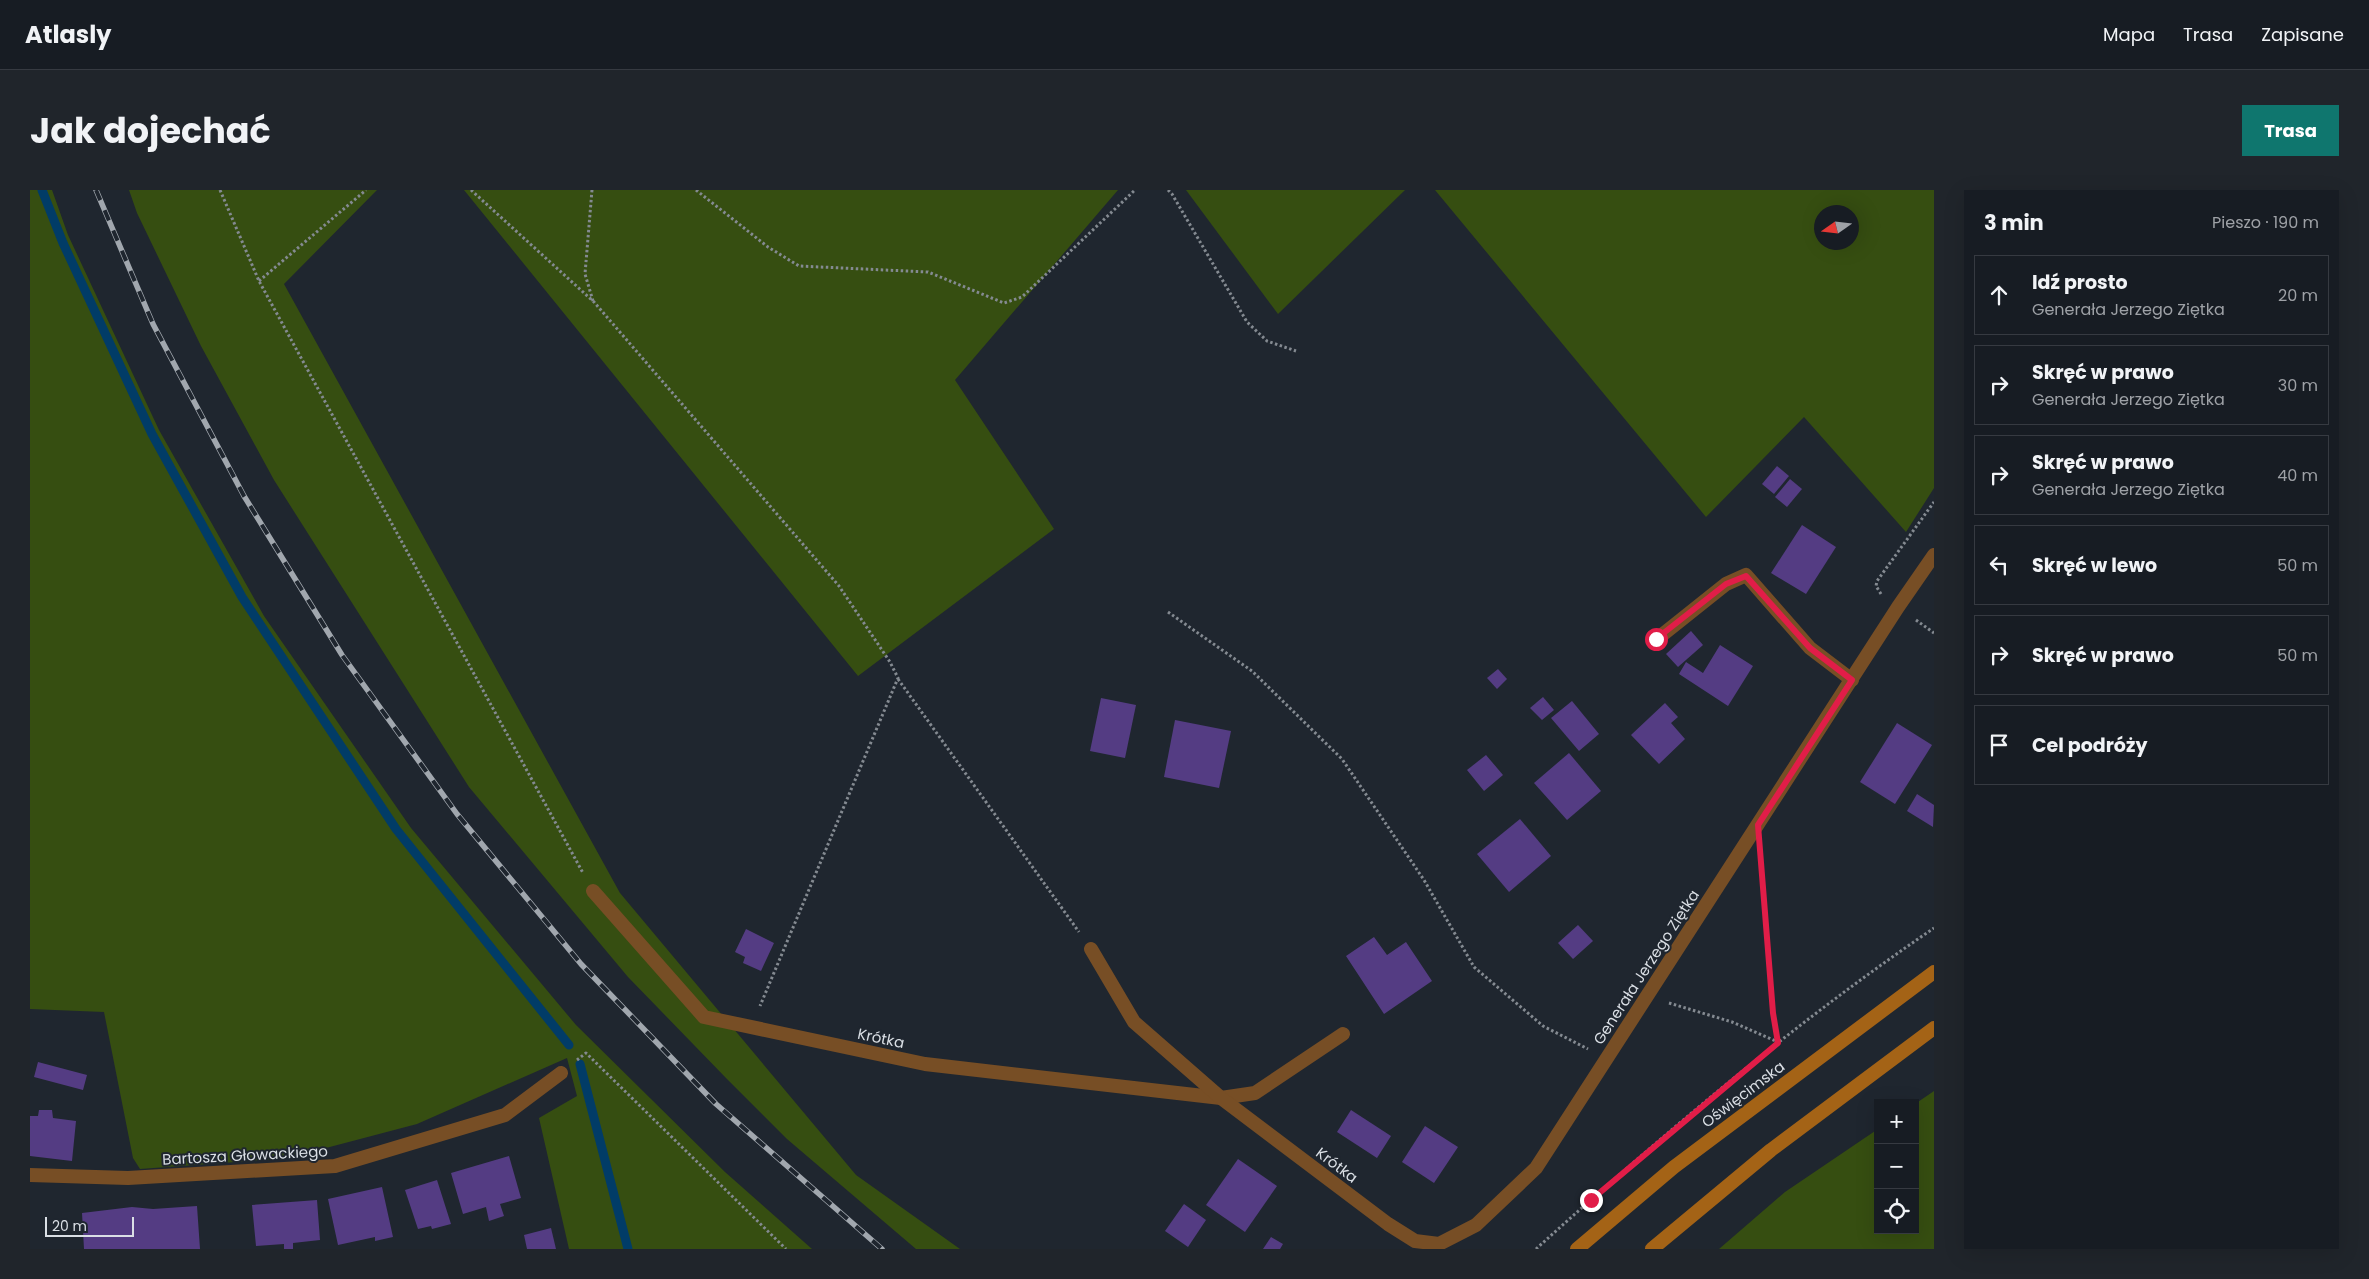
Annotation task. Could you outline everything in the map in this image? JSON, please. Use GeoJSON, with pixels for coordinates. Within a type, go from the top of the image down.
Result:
{"type":"FeatureCollection","features":[{"type":"Feature","properties":{"kind":"main road","name":"Oświęcimska"},"geometry":{"type":"LineString","coordinates":[[1577,1249],[1674,1167],[1934,972]]}},
{"type":"Feature","properties":{"kind":"main road"},"geometry":{"type":"LineString","coordinates":[[1652,1249],[1770,1150],[1934,1028]]}},
{"type":"Feature","properties":{"kind":"street","name":"Generała Jerzego Ziętka"},"geometry":{"type":"LineString","coordinates":[[1439,1244],[1476,1225],[1536,1168],[1908,591],[1934,554]]}},
{"type":"Feature","properties":{"kind":"street"},"geometry":{"type":"LineString","coordinates":[[1656,639],[1726,584],[1746,576],[1810,648],[1852,680]]}},
{"type":"Feature","properties":{"kind":"street","name":"Krótka"},"geometry":{"type":"LineString","coordinates":[[593,891],[704,1017],[924,1064],[1221,1098],[1255,1093],[1343,1034]]}},
{"type":"Feature","properties":{"kind":"street","name":"Krótka"},"geometry":{"type":"LineString","coordinates":[[1092,949],[1134,1022],[1221,1098],[1388,1224],[1415,1241],[1439,1244]]}},
{"type":"Feature","properties":{"kind":"street","name":"Bartosza Głowackiego"},"geometry":{"type":"LineString","coordinates":[[30,1175],[128,1178],[335,1166],[505,1115],[561,1073]]}},
{"type":"Feature","properties":{"kind":"path"},"geometry":{"type":"LineString","coordinates":[[220,190],[259,281],[593,891]]}},
{"type":"Feature","properties":{"kind":"path"},"geometry":{"type":"LineString","coordinates":[[259,281],[366,190]]}},
{"type":"Feature","properties":{"kind":"path"},"geometry":{"type":"LineString","coordinates":[[471,190],[594,302],[840,586],[890,662],[898,678],[1092,949]]}},
{"type":"Feature","properties":{"kind":"path"},"geometry":{"type":"LineString","coordinates":[[592,190],[585,274],[594,302]]}},
{"type":"Feature","properties":{"kind":"path"},"geometry":{"type":"LineString","coordinates":[[696,190],[768,247],[799,266],[928,272],[1004,303],[1022,298],[1135,190]]}},
{"type":"Feature","properties":{"kind":"path"},"geometry":{"type":"LineString","coordinates":[[1168,190],[1247,322],[1267,341],[1296,351]]}},
{"type":"Feature","properties":{"kind":"path"},"geometry":{"type":"LineString","coordinates":[[1883,596],[1876,586],[1878,581],[1934,502]]}},
{"type":"Feature","properties":{"kind":"path"},"geometry":{"type":"LineString","coordinates":[[1168,612],[1252,671],[1342,759],[1424,880],[1474,967],[1542,1026],[1606,1059]]}},
{"type":"Feature","properties":{"kind":"path"},"geometry":{"type":"LineString","coordinates":[[1917,620],[1934,633]]}},
{"type":"Feature","properties":{"kind":"path"},"geometry":{"type":"LineString","coordinates":[[752,1027],[898,678]]}},
{"type":"Feature","properties":{"kind":"path"},"geometry":{"type":"LineString","coordinates":[[1758,825],[1773,1013],[1778,1043]]}},
{"type":"Feature","properties":{"kind":"path"},"geometry":{"type":"LineString","coordinates":[[1536,1249],[1652,1146],[1778,1043],[1834,999],[1934,928]]}},
{"type":"Feature","properties":{"kind":"path"},"geometry":{"type":"LineString","coordinates":[[1647,996],[1732,1022],[1778,1043]]}},
{"type":"Feature","properties":{"kind":"path"},"geometry":{"type":"LineString","coordinates":[[561,1073],[586,1053],[786,1249]]}},
{"type":"Feature","properties":{"kind":"green space"},"geometry":{"type":"Polygon","coordinates":[[[30,190],[52,190],[68,235],[159,430],[264,616],[411,828],[576,1025],[725,1172],[812,1249],[569,1249],[539,1118],[577,1096],[567,1058],[417,1124],[288,1158],[140,1169],[133,1158],[104,1012],[30,1009],[30,190]]]}},
{"type":"Feature","properties":{"kind":"green space"},"geometry":{"type":"Polygon","coordinates":[[[129,190],[377,190],[284,284],[620,893],[856,1175],[960,1249],[916,1249],[787,1139],[628,977],[469,787],[274,480],[201,346],[137,213],[129,190]]]}},
{"type":"Feature","properties":{"kind":"green space"},"geometry":{"type":"Polygon","coordinates":[[[464,190],[1118,190],[955,380],[1054,529],[858,676],[464,190]]]}},
{"type":"Feature","properties":{"kind":"green space"},"geometry":{"type":"Polygon","coordinates":[[[1186,190],[1405,190],[1278,314],[1186,190]]]}},
{"type":"Feature","properties":{"kind":"green space"},"geometry":{"type":"Polygon","coordinates":[[[1435,190],[1934,190],[1934,488],[1906,532],[1804,417],[1706,517],[1435,190]]]}},
{"type":"Feature","properties":{"kind":"green space"},"geometry":{"type":"Polygon","coordinates":[[[1934,1091],[1934,1249],[1719,1249],[1785,1192],[1874,1132],[1874,1234],[1919,1234],[1919,1101],[1934,1091]]]}},
{"type":"Feature","properties":{"kind":"building"},"geometry":{"type":"Polygon","coordinates":[[[1777,466],[1789,476],[1774,494],[1762,484],[1777,466]]]}},
{"type":"Feature","properties":{"kind":"building"},"geometry":{"type":"Polygon","coordinates":[[[1790,479],[1802,489],[1787,507],[1775,497],[1790,479]]]}},
{"type":"Feature","properties":{"kind":"building"},"geometry":{"type":"Polygon","coordinates":[[[1802,525],[1836,547],[1806,594],[1771,573],[1802,525]]]}},
{"type":"Feature","properties":{"kind":"building"},"geometry":{"type":"Polygon","coordinates":[[[1691,631],[1703,645],[1678,667],[1666,654],[1691,631]]]}},
{"type":"Feature","properties":{"kind":"building"},"geometry":{"type":"Polygon","coordinates":[[[1720,645],[1753,666],[1728,706],[1679,674],[1686,662],[1703,673],[1720,645]]]}},
{"type":"Feature","properties":{"kind":"building"},"geometry":{"type":"Polygon","coordinates":[[[1498,669],[1507,679],[1497,689],[1487,678],[1498,669]]]}},
{"type":"Feature","properties":{"kind":"building"},"geometry":{"type":"Polygon","coordinates":[[[1543,697],[1554,710],[1542,720],[1530,708],[1543,697]]]}},
{"type":"Feature","properties":{"kind":"building"},"geometry":{"type":"Polygon","coordinates":[[[1101,698],[1136,705],[1125,758],[1090,751],[1101,698]]]}},
{"type":"Feature","properties":{"kind":"building"},"geometry":{"type":"Polygon","coordinates":[[[1572,701],[1599,734],[1579,751],[1551,718],[1572,701]]]}},
{"type":"Feature","properties":{"kind":"building"},"geometry":{"type":"Polygon","coordinates":[[[1665,703],[1678,717],[1671,723],[1685,739],[1659,764],[1631,735],[1665,703]]]}},
{"type":"Feature","properties":{"kind":"building"},"geometry":{"type":"Polygon","coordinates":[[[1175,720],[1231,731],[1219,788],[1164,777],[1175,720]]]}},
{"type":"Feature","properties":{"kind":"building"},"geometry":{"type":"Polygon","coordinates":[[[1897,723],[1932,745],[1895,804],[1860,782],[1897,723]]]}},
{"type":"Feature","properties":{"kind":"building"},"geometry":{"type":"Polygon","coordinates":[[[1569,753],[1601,791],[1567,820],[1534,783],[1569,753]]]}},
{"type":"Feature","properties":{"kind":"building"},"geometry":{"type":"Polygon","coordinates":[[[1486,755],[1503,775],[1484,791],[1467,770],[1486,755]]]}},
{"type":"Feature","properties":{"kind":"building"},"geometry":{"type":"Polygon","coordinates":[[[1917,794],[1934,805],[1933,827],[1907,811],[1917,794]]]}},
{"type":"Feature","properties":{"kind":"building"},"geometry":{"type":"Polygon","coordinates":[[[1520,819],[1551,856],[1509,892],[1477,854],[1520,819]]]}},
{"type":"Feature","properties":{"kind":"building"},"geometry":{"type":"Polygon","coordinates":[[[1578,925],[1593,941],[1573,959],[1558,943],[1578,925]]]}},
{"type":"Feature","properties":{"kind":"building"},"geometry":{"type":"Polygon","coordinates":[[[746,929],[774,943],[761,971],[743,963],[745,957],[735,952],[746,929]]]}},
{"type":"Feature","properties":{"kind":"building"},"geometry":{"type":"Polygon","coordinates":[[[1374,937],[1387,955],[1406,942],[1432,981],[1384,1014],[1346,956],[1374,937]]]}},
{"type":"Feature","properties":{"kind":"building"},"geometry":{"type":"Polygon","coordinates":[[[38,1062],[87,1075],[83,1090],[34,1077],[38,1062]]]}},
{"type":"Feature","properties":{"kind":"building"},"geometry":{"type":"Polygon","coordinates":[[[39,1110],[52,1110],[53,1118],[76,1121],[72,1161],[30,1156],[30,1116],[38,1116],[39,1110]]]}},
{"type":"Feature","properties":{"kind":"building"},"geometry":{"type":"Polygon","coordinates":[[[1351,1110],[1391,1136],[1377,1158],[1337,1132],[1351,1110]]]}},
{"type":"Feature","properties":{"kind":"building"},"geometry":{"type":"Polygon","coordinates":[[[1425,1126],[1458,1147],[1434,1183],[1402,1162],[1425,1126]]]}},
{"type":"Feature","properties":{"kind":"building"},"geometry":{"type":"Polygon","coordinates":[[[509,1156],[521,1198],[500,1204],[504,1216],[489,1221],[486,1207],[463,1214],[451,1173],[509,1156]]]}},
{"type":"Feature","properties":{"kind":"building"},"geometry":{"type":"Polygon","coordinates":[[[1238,1159],[1277,1186],[1245,1232],[1206,1205],[1238,1159]]]}},
{"type":"Feature","properties":{"kind":"building"},"geometry":{"type":"Polygon","coordinates":[[[437,1180],[451,1224],[432,1229],[431,1226],[418,1229],[405,1190],[437,1180]]]}},
{"type":"Feature","properties":{"kind":"building"},"geometry":{"type":"Polygon","coordinates":[[[382,1187],[393,1237],[375,1241],[375,1237],[338,1245],[328,1199],[382,1187]]]}},
{"type":"Feature","properties":{"kind":"building"},"geometry":{"type":"Polygon","coordinates":[[[317,1200],[320,1240],[293,1243],[293,1249],[284,1249],[284,1244],[256,1246],[252,1205],[317,1200]]]}},
{"type":"Feature","properties":{"kind":"building"},"geometry":{"type":"Polygon","coordinates":[[[1184,1204],[1206,1220],[1188,1247],[1165,1231],[1184,1204]]]}},
{"type":"Feature","properties":{"kind":"building"},"geometry":{"type":"Polygon","coordinates":[[[197,1206],[200,1249],[84,1249],[82,1213],[132,1207],[153,1209],[197,1206]]]}},
{"type":"Feature","properties":{"kind":"building"},"geometry":{"type":"Polygon","coordinates":[[[551,1228],[556,1249],[527,1249],[524,1235],[551,1228]]]}},
{"type":"Feature","properties":{"kind":"building"},"geometry":{"type":"Polygon","coordinates":[[[1271,1237],[1283,1244],[1280,1249],[1263,1249],[1271,1237]]]}},
{"type":"Feature","properties":{"kind":"waterway"},"geometry":{"type":"LineString","coordinates":[[42,190],[63,243],[152,434],[242,597],[396,829],[569,1045]]}},
{"type":"Feature","properties":{"kind":"waterway"},"geometry":{"type":"LineString","coordinates":[[580,1064],[628,1249]]}},
{"type":"Feature","properties":{"kind":"railway"},"geometry":{"type":"LineString","coordinates":[[96,190],[153,324],[244,496],[342,655],[457,814],[581,964],[716,1104],[882,1249]]}},
{"type":"Feature","properties":{"kind":"route"},"geometry":{"type":"LineString","coordinates":[[1591,1200],[1652,1146],[1778,1043],[1773,1013],[1758,825],[1852,680],[1810,648],[1746,576],[1726,584],[1656,639]]}}]}
